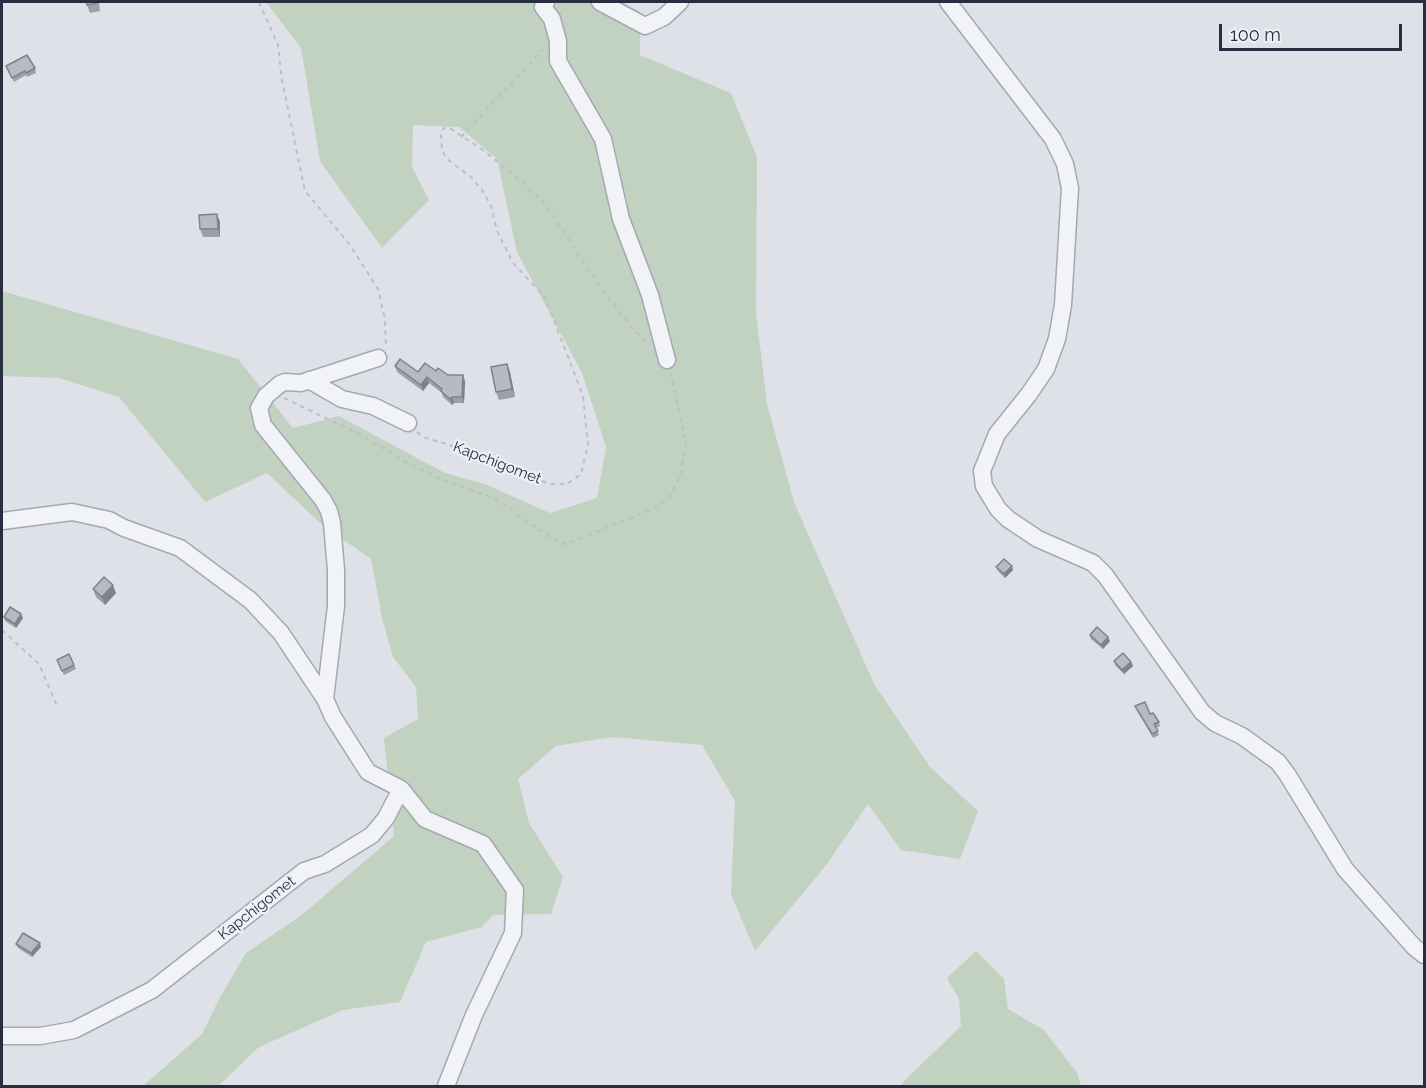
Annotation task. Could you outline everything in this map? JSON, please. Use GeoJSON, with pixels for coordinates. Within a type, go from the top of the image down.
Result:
{"type":"FeatureCollection","features":[{"type":"Feature","properties":{"kind":"street"},"geometry":{"type":"LineString","coordinates":[[546,2],[543,7],[552,20],[558,61],[603,139],[621,219],[650,295],[667,360]]}},
{"type":"Feature","properties":{"kind":"street"},"geometry":{"type":"LineString","coordinates":[[600,2],[645,26],[664,16],[680,2]]}},
{"type":"Feature","properties":{"kind":"street"},"geometry":{"type":"LineString","coordinates":[[948,2],[1053,139],[1065,164],[1070,188],[1063,305],[1057,339],[1046,369],[997,434],[982,471],[984,486],[998,509],[1008,519],[1038,539],[1093,563],[1105,574],[1202,712],[1215,723],[1242,736],[1278,762],[1345,869],[1414,947],[1425,955]]}},
{"type":"Feature","properties":{"kind":"street"},"geometry":{"type":"LineString","coordinates":[[326,699],[336,606],[332,523],[323,500],[263,425],[259,408],[271,391],[285,382],[301,383],[378,358]]}},
{"type":"Feature","properties":{"kind":"street"},"geometry":{"type":"LineString","coordinates":[[309,380],[342,399],[373,406],[408,423]]}},
{"type":"Feature","properties":{"kind":"street"},"geometry":{"type":"LineString","coordinates":[[2,520],[72,512],[109,520],[124,528],[180,548],[250,600],[281,633],[326,699],[333,717],[368,772],[401,789],[425,819],[483,844],[515,891],[513,933],[474,1015],[446,1086]]}},
{"type":"Feature","properties":{"kind":"street","name":"Kapchigomet"},"geometry":{"type":"LineString","coordinates":[[2,1036],[40,1036],[74,1030],[152,990],[304,871],[325,864],[372,835],[386,818],[401,789]]}},
{"type":"Feature","properties":{"kind":"path"},"geometry":{"type":"LineString","coordinates":[[259,2],[278,45],[282,80],[305,191],[350,245],[378,289],[385,320],[386,350],[378,358]]}},
{"type":"Feature","properties":{"kind":"path"},"geometry":{"type":"LineString","coordinates":[[271,391],[361,435],[409,464],[446,481],[496,499],[562,544],[657,507],[670,496],[680,477],[686,443],[674,382],[667,360],[634,330],[603,291],[545,204],[511,172],[483,150],[461,137],[556,35]]}},
{"type":"Feature","properties":{"kind":"path","name":"Kapchigomet"},"geometry":{"type":"LineString","coordinates":[[408,423],[423,437],[489,457],[550,484],[567,484],[581,474],[585,465],[588,446],[583,396],[545,297],[513,263],[497,231],[491,206],[483,190],[471,177],[447,159],[442,150],[443,129],[448,127],[461,137]]}},
{"type":"Feature","properties":{"kind":"path"},"geometry":{"type":"LineString","coordinates":[[2,630],[39,664],[57,706]]}},
{"type":"Feature","properties":{"kind":"green space"},"geometry":{"type":"Polygon","coordinates":[[[266,2],[622,2],[640,12],[640,55],[731,93],[757,157],[756,312],[767,404],[794,502],[874,684],[930,767],[978,811],[960,859],[901,850],[868,804],[827,864],[755,951],[731,894],[735,801],[702,745],[613,737],[556,746],[518,779],[529,823],[563,877],[551,914],[493,915],[482,927],[426,942],[400,1002],[343,1010],[259,1047],[218,1086],[143,1086],[202,1034],[246,953],[303,914],[394,836],[384,738],[418,719],[416,687],[393,657],[382,618],[371,559],[321,524],[267,473],[205,502],[119,397],[59,378],[2,376],[2,291],[238,359],[293,428],[339,416],[445,473],[485,484],[550,513],[597,498],[606,447],[582,373],[517,252],[497,159],[459,127],[413,125],[412,167],[429,200],[382,248],[320,161],[301,48],[266,2]]]}},
{"type":"Feature","properties":{"kind":"green space"},"geometry":{"type":"Polygon","coordinates":[[[976,951],[1004,979],[1008,1009],[1044,1030],[1077,1073],[1081,1086],[900,1086],[961,1026],[959,999],[947,978],[976,951]]]}},
{"type":"Feature","properties":{"kind":"building"},"geometry":{"type":"Polygon","coordinates":[[[27,55],[35,68],[12,78],[6,66],[27,55]]]}},
{"type":"Feature","properties":{"kind":"building"},"geometry":{"type":"Polygon","coordinates":[[[217,214],[218,229],[200,229],[199,215],[217,214]]]}},
{"type":"Feature","properties":{"kind":"building"},"geometry":{"type":"Polygon","coordinates":[[[400,359],[418,372],[425,363],[436,371],[438,368],[448,375],[463,375],[462,397],[450,399],[427,377],[421,385],[395,366],[400,359]]]}},
{"type":"Feature","properties":{"kind":"building"},"geometry":{"type":"Polygon","coordinates":[[[507,364],[512,389],[496,392],[491,367],[507,364]]]}},
{"type":"Feature","properties":{"kind":"building"},"geometry":{"type":"Polygon","coordinates":[[[1004,559],[1012,566],[1004,574],[996,567],[1004,559]]]}},
{"type":"Feature","properties":{"kind":"building"},"geometry":{"type":"Polygon","coordinates":[[[104,577],[113,585],[102,597],[93,589],[104,577]]]}},
{"type":"Feature","properties":{"kind":"building"},"geometry":{"type":"Polygon","coordinates":[[[10,607],[21,614],[15,624],[4,617],[10,607]]]}},
{"type":"Feature","properties":{"kind":"building"},"geometry":{"type":"Polygon","coordinates":[[[1097,627],[1108,637],[1101,645],[1090,635],[1097,627]]]}},
{"type":"Feature","properties":{"kind":"building"},"geometry":{"type":"Polygon","coordinates":[[[1123,653],[1131,662],[1122,670],[1114,661],[1123,653]]]}},
{"type":"Feature","properties":{"kind":"building"},"geometry":{"type":"Polygon","coordinates":[[[69,654],[74,665],[62,671],[57,660],[69,654]]]}},
{"type":"Feature","properties":{"kind":"building"},"geometry":{"type":"Polygon","coordinates":[[[1145,702],[1150,714],[1153,713],[1159,722],[1154,724],[1158,731],[1152,734],[1135,706],[1145,702]]]}},
{"type":"Feature","properties":{"kind":"building"},"geometry":{"type":"Polygon","coordinates":[[[23,933],[40,943],[31,953],[16,944],[23,933]]]}}]}
